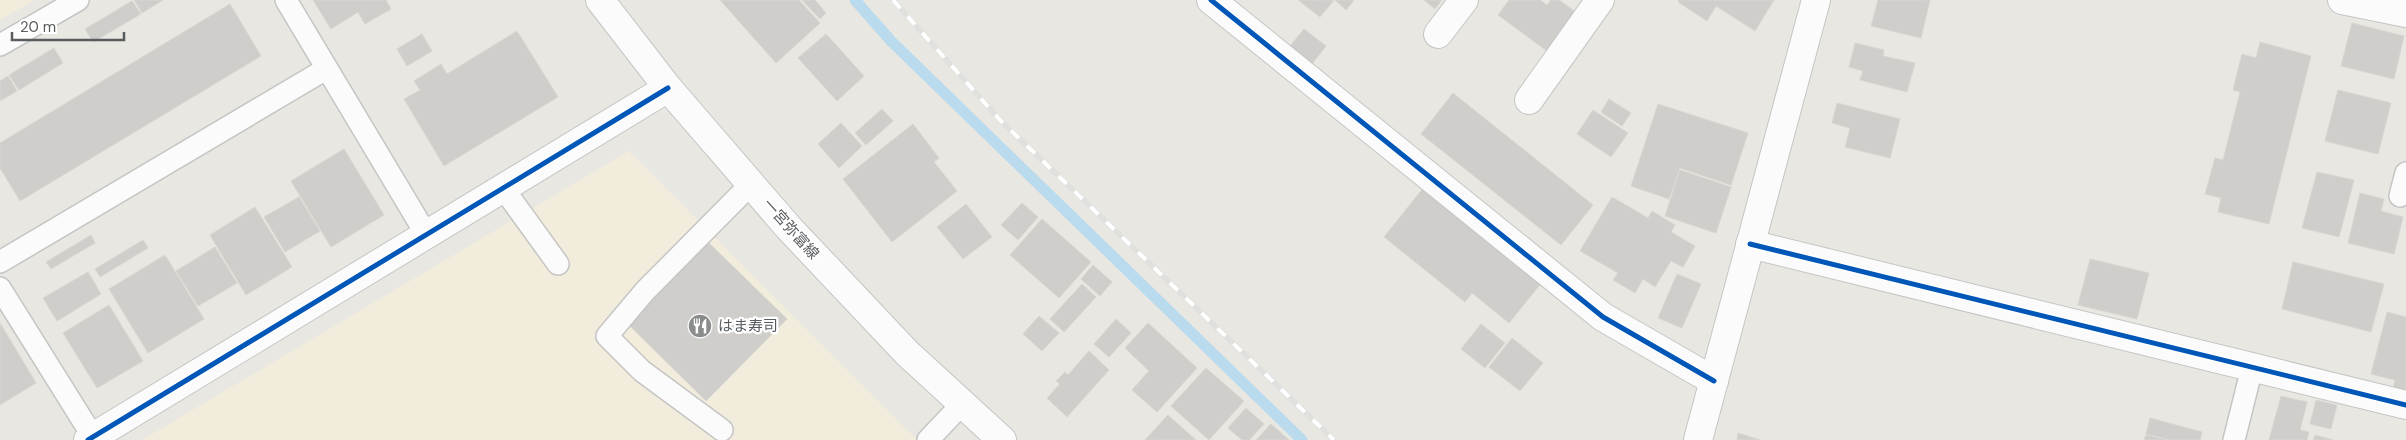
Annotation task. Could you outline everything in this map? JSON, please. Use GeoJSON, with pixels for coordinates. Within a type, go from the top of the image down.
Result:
{"type":"FeatureCollection","features":[{"type":"Feature","properties":{"kind":"street","name":"一宮弥富線"},"geometry":{"type":"LineString","coordinates":[[600,0],[668,88],[788,227],[907,353],[1002,440]]}},
{"type":"Feature","properties":{"kind":"street"},"geometry":{"type":"LineString","coordinates":[[1211,0],[1603,317],[1714,381]]}},
{"type":"Feature","properties":{"kind":"street"},"geometry":{"type":"LineString","coordinates":[[1438,34],[1464,0]]}},
{"type":"Feature","properties":{"kind":"street"},"geometry":{"type":"LineString","coordinates":[[1529,100],[1600,0]]}},
{"type":"Feature","properties":{"kind":"street"},"geometry":{"type":"LineString","coordinates":[[1698,440],[1816,0]]}},
{"type":"Feature","properties":{"kind":"street"},"geometry":{"type":"LineString","coordinates":[[2342,0],[2406,13]]}},
{"type":"Feature","properties":{"kind":"street"},"geometry":{"type":"LineString","coordinates":[[92,439],[668,88]]}},
{"type":"Feature","properties":{"kind":"street"},"geometry":{"type":"LineString","coordinates":[[1750,244],[2406,406]]}},
{"type":"Feature","properties":{"kind":"lane"},"geometry":{"type":"LineString","coordinates":[[0,45],[78,0]]}},
{"type":"Feature","properties":{"kind":"lane"},"geometry":{"type":"LineString","coordinates":[[286,0],[426,234]]}},
{"type":"Feature","properties":{"kind":"lane"},"geometry":{"type":"LineString","coordinates":[[0,262],[326,69]]}},
{"type":"Feature","properties":{"kind":"lane"},"geometry":{"type":"LineString","coordinates":[[2400,196],[2406,173]]}},
{"type":"Feature","properties":{"kind":"lane"},"geometry":{"type":"LineString","coordinates":[[722,430],[642,371],[608,336],[644,291],[751,184]]}},
{"type":"Feature","properties":{"kind":"lane"},"geometry":{"type":"LineString","coordinates":[[503,188],[558,264]]}},
{"type":"Feature","properties":{"kind":"lane"},"geometry":{"type":"LineString","coordinates":[[0,288],[92,439]]}},
{"type":"Feature","properties":{"kind":"lane"},"geometry":{"type":"LineString","coordinates":[[2234,440],[2252,368]]}},
{"type":"Feature","properties":{"kind":"lane"},"geometry":{"type":"LineString","coordinates":[[928,440],[963,403]]}},
{"type":"Feature","properties":{"kind":"shaded area"},"geometry":{"type":"Polygon","coordinates":[[[0,0],[35,0],[0,20],[0,0]]]}},
{"type":"Feature","properties":{"kind":"shaded area"},"geometry":{"type":"Polygon","coordinates":[[[629,151],[917,440],[142,440],[629,151]]]}},
{"type":"Feature","properties":{"kind":"building"},"geometry":{"type":"Polygon","coordinates":[[[134,0],[163,0],[142,13],[134,0]]]}},
{"type":"Feature","properties":{"kind":"building"},"geometry":{"type":"Polygon","coordinates":[[[313,0],[386,0],[391,9],[365,24],[358,12],[331,29],[313,0]]]}},
{"type":"Feature","properties":{"kind":"building"},"geometry":{"type":"Polygon","coordinates":[[[720,0],[799,0],[820,23],[776,63],[720,0]]]}},
{"type":"Feature","properties":{"kind":"building"},"geometry":{"type":"Polygon","coordinates":[[[802,0],[815,0],[826,13],[820,19],[802,0]]]}},
{"type":"Feature","properties":{"kind":"building"},"geometry":{"type":"Polygon","coordinates":[[[1298,0],[1334,0],[1320,17],[1298,0]]]}},
{"type":"Feature","properties":{"kind":"building"},"geometry":{"type":"Polygon","coordinates":[[[1335,0],[1354,0],[1346,10],[1335,0]]]}},
{"type":"Feature","properties":{"kind":"building"},"geometry":{"type":"Polygon","coordinates":[[[1424,0],[1442,0],[1435,9],[1424,0]]]}},
{"type":"Feature","properties":{"kind":"building"},"geometry":{"type":"Polygon","coordinates":[[[1509,0],[1540,0],[1547,5],[1551,0],[1559,0],[1576,12],[1547,51],[1498,15],[1509,0]]]}},
{"type":"Feature","properties":{"kind":"building"},"geometry":{"type":"Polygon","coordinates":[[[1679,0],[1774,0],[1755,31],[1716,6],[1707,21],[1678,2],[1679,0]]]}},
{"type":"Feature","properties":{"kind":"building"},"geometry":{"type":"Polygon","coordinates":[[[1878,0],[1930,0],[1921,38],[1871,26],[1878,0]]]}},
{"type":"Feature","properties":{"kind":"building"},"geometry":{"type":"Polygon","coordinates":[[[132,1],[141,14],[93,42],[85,29],[132,1]]]}},
{"type":"Feature","properties":{"kind":"building"},"geometry":{"type":"Polygon","coordinates":[[[230,4],[261,56],[20,201],[0,168],[0,143],[230,4]]]}},
{"type":"Feature","properties":{"kind":"building"},"geometry":{"type":"Polygon","coordinates":[[[2352,23],[2404,36],[2394,79],[2341,66],[2352,23]]]}},
{"type":"Feature","properties":{"kind":"building"},"geometry":{"type":"Polygon","coordinates":[[[1304,29],[1326,46],[1312,64],[1290,46],[1304,29]]]}},
{"type":"Feature","properties":{"kind":"building"},"geometry":{"type":"Polygon","coordinates":[[[517,31],[558,97],[444,166],[404,99],[420,90],[414,81],[441,64],[447,74],[517,31]]]}},
{"type":"Feature","properties":{"kind":"building"},"geometry":{"type":"Polygon","coordinates":[[[422,34],[432,51],[407,66],[397,49],[422,34]]]}},
{"type":"Feature","properties":{"kind":"building"},"geometry":{"type":"Polygon","coordinates":[[[826,34],[864,76],[837,101],[798,58],[826,34]]]}},
{"type":"Feature","properties":{"kind":"building"},"geometry":{"type":"Polygon","coordinates":[[[2260,42],[2311,56],[2269,224],[2218,212],[2221,198],[2205,194],[2215,158],[2223,160],[2240,92],[2233,90],[2242,54],[2256,58],[2260,42]]]}},
{"type":"Feature","properties":{"kind":"building"},"geometry":{"type":"Polygon","coordinates":[[[1855,43],[1884,50],[1883,56],[1915,63],[1907,92],[1860,80],[1863,71],[1849,67],[1855,43]]]}},
{"type":"Feature","properties":{"kind":"building"},"geometry":{"type":"Polygon","coordinates":[[[54,48],[63,63],[19,90],[9,75],[54,48]]]}},
{"type":"Feature","properties":{"kind":"building"},"geometry":{"type":"Polygon","coordinates":[[[8,76],[17,91],[0,101],[0,81],[8,76]]]}},
{"type":"Feature","properties":{"kind":"building"},"geometry":{"type":"Polygon","coordinates":[[[2338,90],[2391,103],[2378,154],[2325,141],[2338,90]]]}},
{"type":"Feature","properties":{"kind":"building"},"geometry":{"type":"Polygon","coordinates":[[[1453,93],[1593,205],[1561,245],[1421,134],[1453,93]]]}},
{"type":"Feature","properties":{"kind":"building"},"geometry":{"type":"Polygon","coordinates":[[[1609,99],[1631,113],[1622,126],[1601,112],[1609,99]]]}},
{"type":"Feature","properties":{"kind":"building"},"geometry":{"type":"Polygon","coordinates":[[[1837,103],[1900,119],[1890,158],[1845,147],[1850,128],[1832,123],[1837,103]]]}},
{"type":"Feature","properties":{"kind":"building"},"geometry":{"type":"Polygon","coordinates":[[[1658,104],[1748,133],[1731,185],[1680,168],[1669,199],[1631,186],[1658,104]]]}},
{"type":"Feature","properties":{"kind":"building"},"geometry":{"type":"Polygon","coordinates":[[[882,109],[893,121],[866,145],[855,133],[882,109]]]}},
{"type":"Feature","properties":{"kind":"building"},"geometry":{"type":"Polygon","coordinates":[[[1593,110],[1628,133],[1611,157],[1577,134],[1593,110]]]}},
{"type":"Feature","properties":{"kind":"building"},"geometry":{"type":"Polygon","coordinates":[[[841,123],[862,146],[839,168],[818,144],[841,123]]]}},
{"type":"Feature","properties":{"kind":"building"},"geometry":{"type":"Polygon","coordinates":[[[913,124],[939,158],[934,162],[957,191],[892,242],[843,179],[913,124]]]}},
{"type":"Feature","properties":{"kind":"building"},"geometry":{"type":"Polygon","coordinates":[[[344,149],[384,215],[331,247],[291,181],[344,149]]]}},
{"type":"Feature","properties":{"kind":"building"},"geometry":{"type":"Polygon","coordinates":[[[1680,170],[1731,187],[1716,233],[1665,216],[1680,170]]]}},
{"type":"Feature","properties":{"kind":"building"},"geometry":{"type":"Polygon","coordinates":[[[2317,172],[2354,180],[2339,237],[2302,228],[2317,172]]]}},
{"type":"Feature","properties":{"kind":"building"},"geometry":{"type":"Polygon","coordinates":[[[1424,187],[1543,281],[1509,323],[1472,293],[1465,302],[1384,237],[1424,187]]]}},
{"type":"Feature","properties":{"kind":"building"},"geometry":{"type":"Polygon","coordinates":[[[2360,193],[2384,199],[2381,211],[2403,217],[2394,254],[2348,243],[2360,193]]]}},
{"type":"Feature","properties":{"kind":"building"},"geometry":{"type":"Polygon","coordinates":[[[299,197],[320,231],[285,252],[264,217],[299,197]]]}},
{"type":"Feature","properties":{"kind":"building"},"geometry":{"type":"Polygon","coordinates":[[[1612,197],[1648,218],[1652,211],[1675,225],[1671,232],[1695,246],[1683,267],[1671,261],[1655,287],[1643,279],[1635,293],[1613,280],[1618,273],[1580,251],[1612,197]]]}},
{"type":"Feature","properties":{"kind":"building"},"geometry":{"type":"Polygon","coordinates":[[[1022,203],[1038,217],[1018,240],[1001,225],[1022,203]]]}},
{"type":"Feature","properties":{"kind":"building"},"geometry":{"type":"Polygon","coordinates":[[[966,204],[992,237],[963,259],[937,227],[966,204]]]}},
{"type":"Feature","properties":{"kind":"building"},"geometry":{"type":"Polygon","coordinates":[[[255,207],[292,267],[246,295],[210,235],[255,207]]]}},
{"type":"Feature","properties":{"kind":"building"},"geometry":{"type":"Polygon","coordinates":[[[1042,219],[1091,262],[1059,298],[1010,255],[1042,219]]]}},
{"type":"Feature","properties":{"kind":"building"},"geometry":{"type":"Polygon","coordinates":[[[91,235],[95,243],[51,269],[46,262],[91,235]]]}},
{"type":"Feature","properties":{"kind":"building"},"geometry":{"type":"Polygon","coordinates":[[[143,240],[148,248],[100,277],[95,269],[143,240]]]}},
{"type":"Feature","properties":{"kind":"building"},"geometry":{"type":"Polygon","coordinates":[[[708,242],[787,319],[706,401],[628,324],[708,242]]]}},
{"type":"Feature","properties":{"kind":"building"},"geometry":{"type":"Polygon","coordinates":[[[215,247],[237,283],[198,306],[176,271],[215,247]]]}},
{"type":"Feature","properties":{"kind":"building"},"geometry":{"type":"Polygon","coordinates":[[[165,255],[204,319],[148,353],[109,289],[165,255]]]}},
{"type":"Feature","properties":{"kind":"building"},"geometry":{"type":"Polygon","coordinates":[[[2090,259],[2149,273],[2137,319],[2078,305],[2090,259]]]}},
{"type":"Feature","properties":{"kind":"building"},"geometry":{"type":"Polygon","coordinates":[[[2293,262],[2384,284],[2371,332],[2282,309],[2293,262]]]}},
{"type":"Feature","properties":{"kind":"building"},"geometry":{"type":"Polygon","coordinates":[[[1093,265],[1112,282],[1100,296],[1081,279],[1093,265]]]}},
{"type":"Feature","properties":{"kind":"building"},"geometry":{"type":"Polygon","coordinates":[[[88,272],[101,294],[57,321],[43,298],[88,272]]]}},
{"type":"Feature","properties":{"kind":"building"},"geometry":{"type":"Polygon","coordinates":[[[1677,274],[1701,284],[1682,328],[1658,318],[1677,274]]]}},
{"type":"Feature","properties":{"kind":"building"},"geometry":{"type":"Polygon","coordinates":[[[1082,284],[1096,297],[1064,332],[1050,319],[1082,284]]]}},
{"type":"Feature","properties":{"kind":"building"},"geometry":{"type":"Polygon","coordinates":[[[109,305],[143,361],[97,388],[63,333],[109,305]]]}},
{"type":"Feature","properties":{"kind":"building"},"geometry":{"type":"Polygon","coordinates":[[[2387,312],[2406,317],[2406,393],[2393,390],[2395,380],[2371,374],[2387,312]]]}},
{"type":"Feature","properties":{"kind":"building"},"geometry":{"type":"Polygon","coordinates":[[[1039,316],[1059,333],[1042,351],[1023,334],[1039,316]]]}},
{"type":"Feature","properties":{"kind":"building"},"geometry":{"type":"Polygon","coordinates":[[[1116,319],[1131,333],[1109,357],[1094,344],[1116,319]]]}},
{"type":"Feature","properties":{"kind":"building"},"geometry":{"type":"Polygon","coordinates":[[[0,323],[36,383],[0,405],[0,323]]]}},
{"type":"Feature","properties":{"kind":"building"},"geometry":{"type":"Polygon","coordinates":[[[1148,323],[1197,368],[1157,412],[1132,390],[1149,371],[1125,348],[1148,323]]]}},
{"type":"Feature","properties":{"kind":"building"},"geometry":{"type":"Polygon","coordinates":[[[1481,324],[1505,343],[1485,368],[1461,349],[1481,324]]]}},
{"type":"Feature","properties":{"kind":"building"},"geometry":{"type":"Polygon","coordinates":[[[1512,338],[1543,363],[1520,391],[1489,367],[1512,338]]]}},
{"type":"Feature","properties":{"kind":"building"},"geometry":{"type":"Polygon","coordinates":[[[1089,351],[1109,370],[1067,417],[1047,398],[1060,384],[1056,381],[1065,372],[1068,375],[1089,351]]]}},
{"type":"Feature","properties":{"kind":"building"},"geometry":{"type":"Polygon","coordinates":[[[1206,368],[1244,401],[1209,440],[1171,406],[1206,368]]]}},
{"type":"Feature","properties":{"kind":"building"},"geometry":{"type":"Polygon","coordinates":[[[2281,396],[2307,402],[2300,430],[2309,432],[2307,440],[2269,440],[2281,396]]]}},
{"type":"Feature","properties":{"kind":"building"},"geometry":{"type":"Polygon","coordinates":[[[2316,400],[2337,405],[2331,429],[2310,424],[2316,400]]]}},
{"type":"Feature","properties":{"kind":"building"},"geometry":{"type":"Polygon","coordinates":[[[1246,408],[1264,424],[1249,440],[1242,440],[1228,428],[1246,408]]]}},
{"type":"Feature","properties":{"kind":"building"},"geometry":{"type":"Polygon","coordinates":[[[1168,415],[1196,440],[1145,440],[1168,415]]]}},
{"type":"Feature","properties":{"kind":"building"},"geometry":{"type":"Polygon","coordinates":[[[2150,418],[2202,432],[2200,440],[2171,440],[2146,434],[2150,418]]]}},
{"type":"Feature","properties":{"kind":"building"},"geometry":{"type":"Polygon","coordinates":[[[1271,424],[1289,440],[1256,440],[1271,424]]]}},
{"type":"Feature","properties":{"kind":"building"},"geometry":{"type":"Polygon","coordinates":[[[1738,433],[1760,440],[1737,440],[1738,433]]]}},
{"type":"Feature","properties":{"kind":"building"},"geometry":{"type":"Polygon","coordinates":[[[2146,435],[2167,440],[2144,440],[2146,435]]]}},
{"type":"Feature","properties":{"kind":"building"},"geometry":{"type":"Polygon","coordinates":[[[2315,435],[2333,440],[2313,440],[2315,435]]]}},
{"type":"Feature","properties":{"kind":"waterway"},"geometry":{"type":"LineString","coordinates":[[855,0],[891,41],[1302,440]]}},
{"type":"Feature","properties":{"kind":"railway"},"geometry":{"type":"LineString","coordinates":[[893,0],[1000,120],[1334,440]]}},
{"type":"Feature","properties":{"kind":"cycle path"},"geometry":{"type":"LineString","coordinates":[[1211,0],[1603,317],[1714,381]]}},
{"type":"Feature","properties":{"kind":"cycle path"},"geometry":{"type":"LineString","coordinates":[[88,440],[668,88]]}},
{"type":"Feature","properties":{"kind":"cycle path"},"geometry":{"type":"LineString","coordinates":[[1750,244],[2406,405]]}},
{"type":"Feature","properties":{"kind":"place","name":"はま寿司"},"geometry":{"type":"Point","coordinates":[700,326]}}]}
